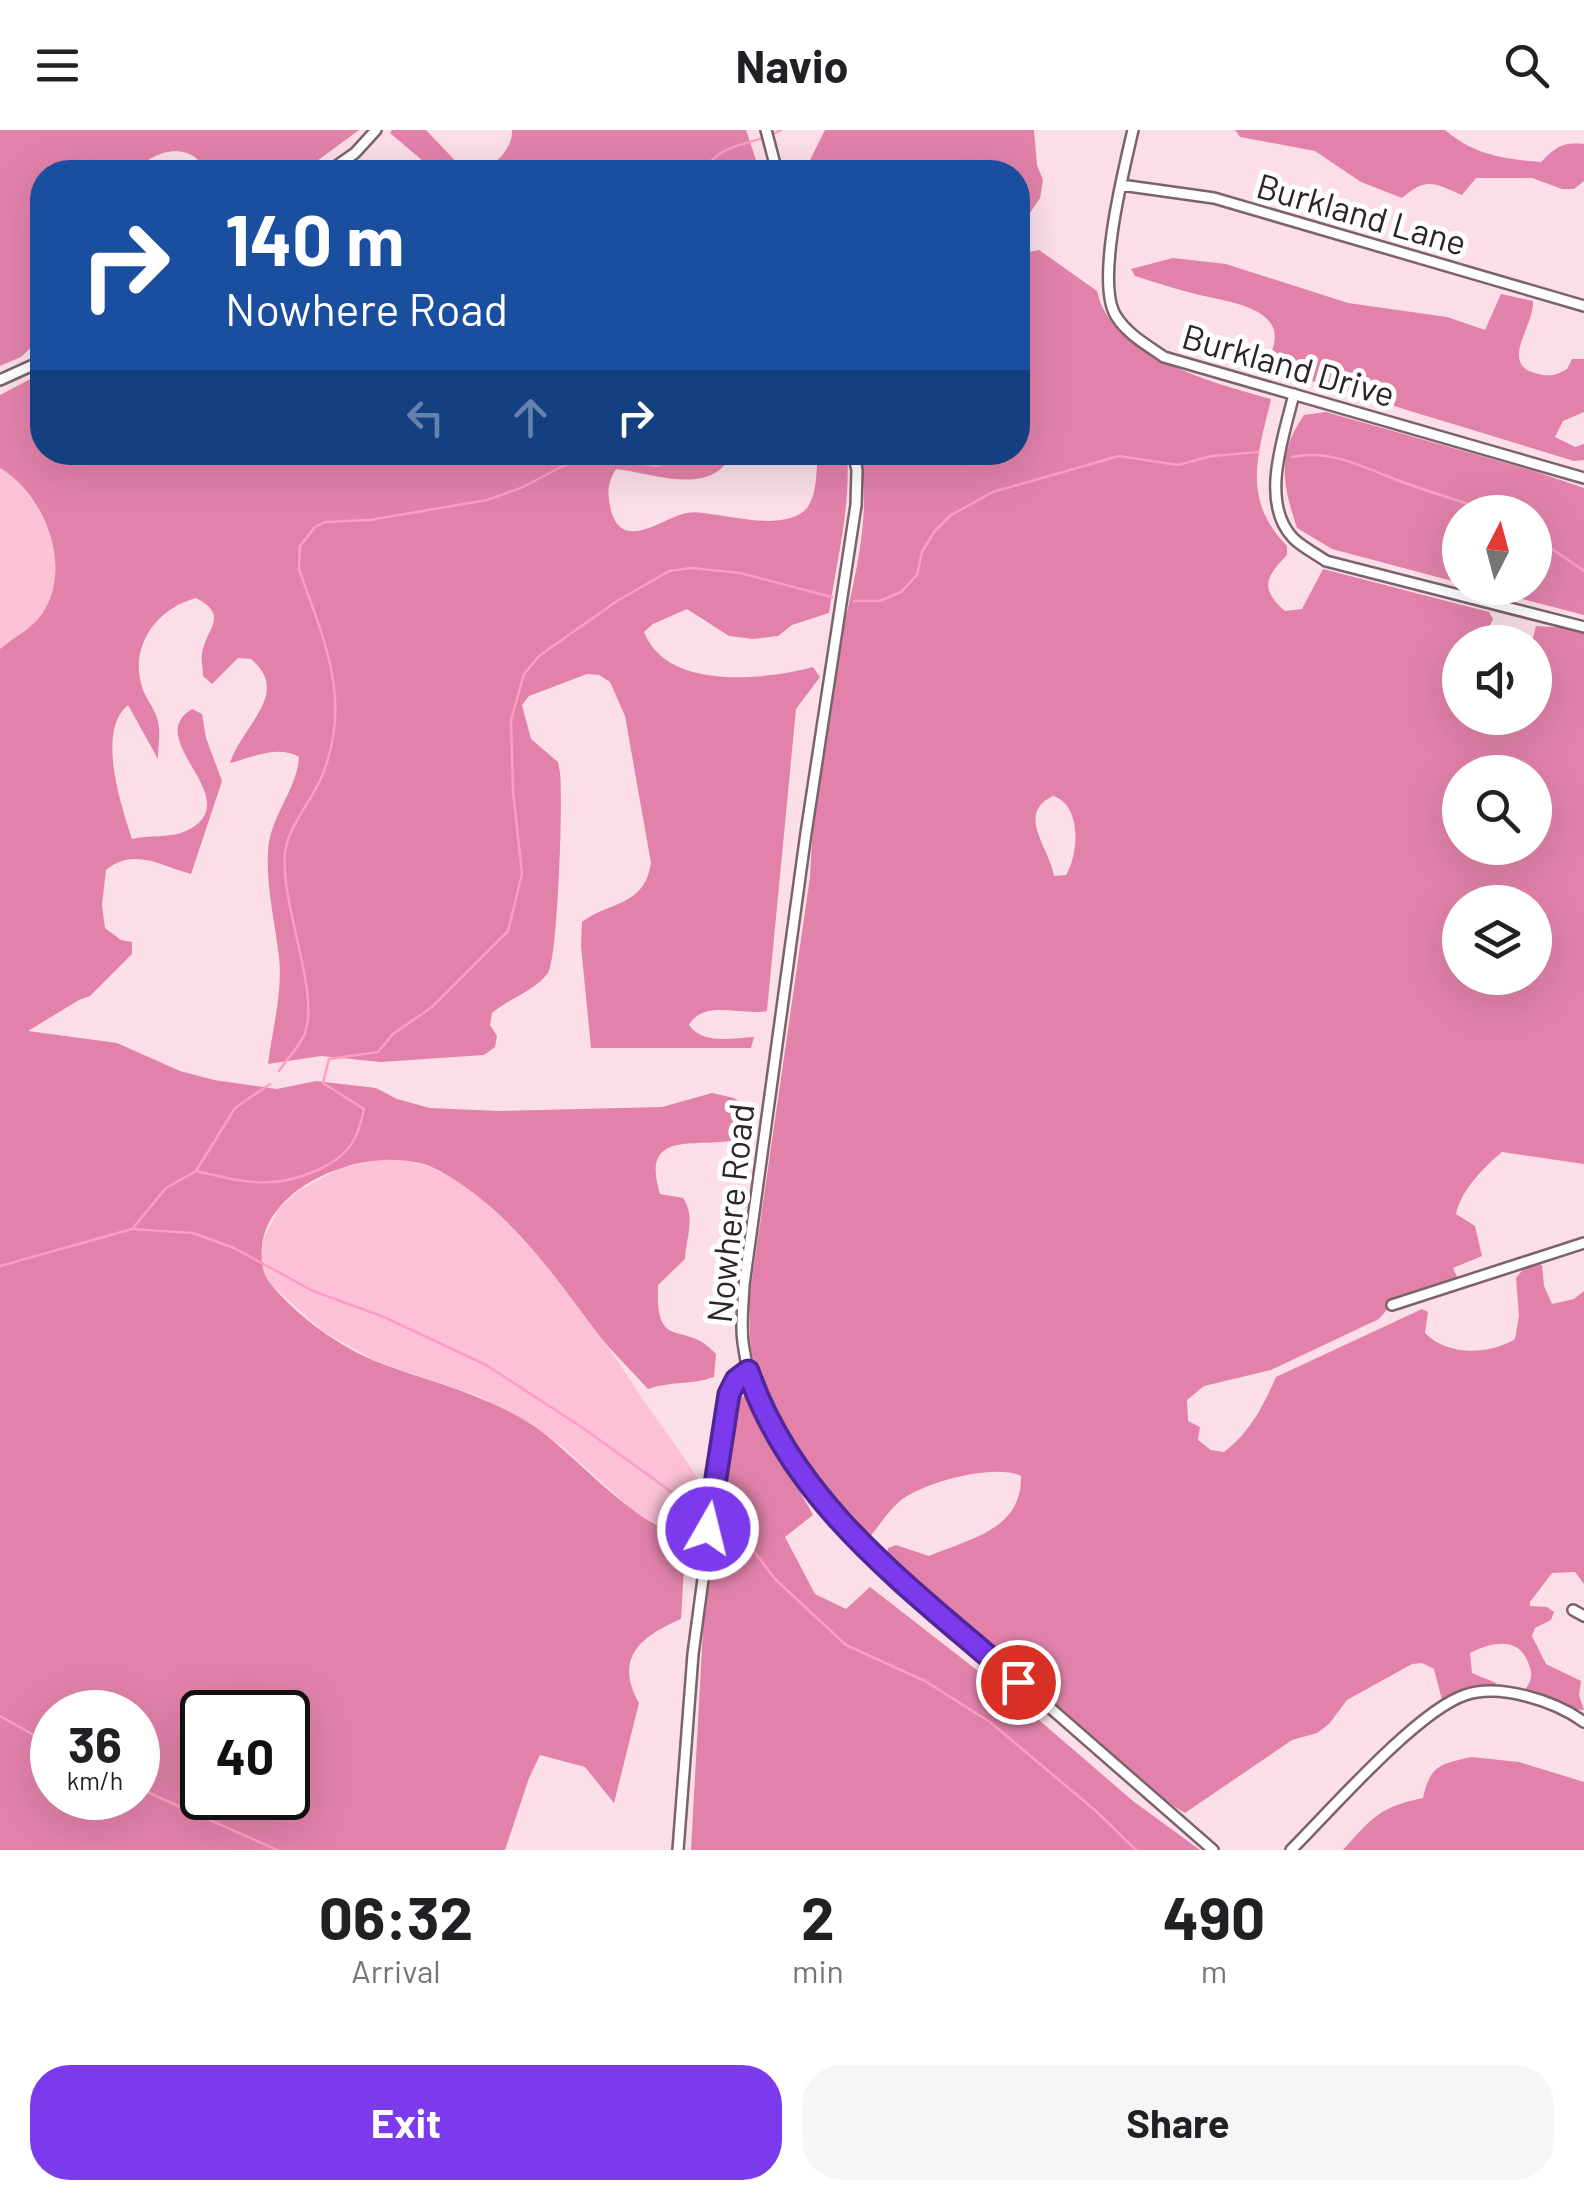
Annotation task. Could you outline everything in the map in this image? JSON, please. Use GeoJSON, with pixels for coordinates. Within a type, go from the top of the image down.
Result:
{"type":"FeatureCollection","features":[{"type":"Feature","properties":{"kind":"street"},"geometry":{"type":"LineString","coordinates":[[346,160],[376,130]]}},
{"type":"Feature","properties":{"kind":"street"},"geometry":{"type":"LineString","coordinates":[[766,130],[773,160]]}},
{"type":"Feature","properties":{"kind":"street","name":"Burkland Drive"},"geometry":{"type":"LineString","coordinates":[[1132,130],[1107,275],[1114,314],[1135,337],[1164,357],[1584,478]]}},
{"type":"Feature","properties":{"kind":"street","name":"Burkland Lane"},"geometry":{"type":"LineString","coordinates":[[1121,185],[1214,198],[1584,306]]}},
{"type":"Feature","properties":{"kind":"street"},"geometry":{"type":"LineString","coordinates":[[0,380],[30,366]]}},
{"type":"Feature","properties":{"kind":"street"},"geometry":{"type":"LineString","coordinates":[[1294,394],[1276,468],[1276,502],[1292,537],[1326,561],[1584,628]]}},
{"type":"Feature","properties":{"kind":"street","name":"Nowhere Road"},"geometry":{"type":"LineString","coordinates":[[856,465],[854,520],[806,833],[744,1286],[742,1332],[748,1371],[793,1464],[843,1527],[1213,1850]]}},
{"type":"Feature","properties":{"kind":"street"},"geometry":{"type":"LineString","coordinates":[[1392,1305],[1584,1243]]}},
{"type":"Feature","properties":{"kind":"street"},"geometry":{"type":"LineString","coordinates":[[678,1850],[694,1654],[722,1429],[732,1386],[748,1371]]}},
{"type":"Feature","properties":{"kind":"street"},"geometry":{"type":"LineString","coordinates":[[1573,1610],[1584,1616]]}},
{"type":"Feature","properties":{"kind":"street"},"geometry":{"type":"LineString","coordinates":[[1290,1850],[1418,1724],[1466,1694],[1510,1694],[1552,1705],[1584,1722]]}},
{"type":"Feature","properties":{"kind":"shaded area"},"geometry":{"type":"Polygon","coordinates":[[[0,130],[359,130],[318,160],[198,160],[173,151],[148,160],[30,160],[30,348],[0,366],[0,130]]]}},
{"type":"Feature","properties":{"kind":"shaded area"},"geometry":{"type":"Polygon","coordinates":[[[426,130],[455,160],[422,160],[390,133],[426,130]]]}},
{"type":"Feature","properties":{"kind":"shaded area"},"geometry":{"type":"Polygon","coordinates":[[[512,130],[746,130],[756,160],[498,160],[512,130]]]}},
{"type":"Feature","properties":{"kind":"shaded area"},"geometry":{"type":"Polygon","coordinates":[[[825,130],[1034,130],[1037,165],[1043,180],[1040,198],[1030,213],[1030,160],[810,160],[825,130]]]}},
{"type":"Feature","properties":{"kind":"shaded area"},"geometry":{"type":"Polygon","coordinates":[[[1235,130],[1445,130],[1490,154],[1541,162],[1560,147],[1584,144],[1584,181],[1574,189],[1562,189],[1532,178],[1476,178],[1462,195],[1430,184],[1402,198],[1361,182],[1315,151],[1240,137],[1235,130]]]}},
{"type":"Feature","properties":{"kind":"shaded area"},"geometry":{"type":"Polygon","coordinates":[[[1039,250],[1097,291],[1106,314],[1143,350],[1195,375],[1271,399],[1258,458],[1258,494],[1263,511],[1287,546],[1287,555],[1268,583],[1271,596],[1285,611],[1302,609],[1323,569],[1442,600],[1442,605],[1489,612],[1493,619],[1490,625],[1442,625],[1442,735],[1552,735],[1552,627],[1584,629],[1584,1164],[1502,1152],[1474,1180],[1456,1214],[1475,1226],[1482,1256],[1453,1268],[1459,1281],[1395,1300],[1379,1319],[1271,1370],[1204,1386],[1187,1400],[1188,1421],[1200,1427],[1198,1440],[1211,1450],[1224,1452],[1255,1418],[1276,1377],[1422,1309],[1428,1312],[1425,1333],[1434,1341],[1456,1349],[1481,1350],[1515,1339],[1519,1316],[1516,1278],[1529,1262],[1542,1265],[1544,1286],[1552,1304],[1574,1299],[1584,1291],[1584,1584],[1575,1572],[1552,1573],[1530,1606],[1547,1607],[1554,1612],[1551,1620],[1535,1628],[1532,1636],[1546,1664],[1581,1681],[1579,1695],[1584,1710],[1567,1709],[1525,1690],[1531,1679],[1530,1668],[1522,1652],[1510,1645],[1494,1644],[1470,1653],[1472,1673],[1496,1683],[1493,1687],[1442,1700],[1434,1669],[1422,1663],[1412,1664],[1347,1700],[1317,1733],[1292,1740],[1185,1813],[1152,1793],[1035,1693],[887,1557],[888,1548],[896,1545],[929,1556],[991,1530],[1013,1509],[1021,1476],[977,1473],[924,1488],[900,1501],[869,1538],[813,1479],[781,1431],[759,1381],[751,1348],[749,1300],[810,877],[823,743],[864,505],[860,465],[1030,465],[1030,252],[1039,250]],[[1053,796],[1037,812],[1038,832],[1054,876],[1066,875],[1074,855],[1073,819],[1062,801],[1053,796]]]}},
{"type":"Feature","properties":{"kind":"shaded area"},"geometry":{"type":"Polygon","coordinates":[[[1173,258],[1226,264],[1348,303],[1447,317],[1485,330],[1501,294],[1533,301],[1519,352],[1525,368],[1555,374],[1567,369],[1572,359],[1584,359],[1584,412],[1563,421],[1555,437],[1575,447],[1584,444],[1584,460],[1574,461],[1263,366],[1273,347],[1274,331],[1259,313],[1135,276],[1131,269],[1173,258]]]}},
{"type":"Feature","properties":{"kind":"shaded area"},"geometry":{"type":"Polygon","coordinates":[[[30,379],[30,465],[724,465],[711,475],[696,479],[616,469],[609,487],[610,506],[615,521],[632,531],[693,512],[758,520],[793,517],[808,507],[817,465],[848,465],[845,513],[829,613],[792,625],[778,636],[754,639],[729,636],[687,609],[644,632],[656,651],[673,664],[695,672],[744,677],[813,667],[820,677],[796,709],[767,1011],[713,1010],[696,1017],[689,1025],[710,1038],[754,1037],[751,1048],[591,1048],[582,922],[633,895],[641,888],[651,863],[625,716],[610,682],[587,674],[529,696],[522,705],[531,739],[558,762],[560,773],[557,910],[548,973],[492,1013],[490,1025],[497,1036],[495,1047],[484,1055],[381,1062],[321,1056],[268,1064],[280,970],[268,851],[273,826],[294,781],[299,757],[274,752],[230,763],[260,710],[267,684],[251,659],[238,658],[212,684],[203,676],[202,652],[214,616],[196,598],[168,611],[148,632],[142,645],[139,674],[158,722],[158,759],[128,705],[119,717],[112,750],[117,789],[132,839],[186,831],[203,818],[207,803],[178,737],[179,722],[192,709],[202,714],[206,738],[222,781],[191,874],[137,859],[116,863],[106,870],[102,905],[105,928],[121,940],[132,942],[132,954],[90,996],[28,1031],[117,1043],[180,1071],[214,1080],[277,1089],[316,1081],[376,1088],[397,1099],[430,1108],[499,1111],[662,1107],[712,1093],[734,1098],[743,1105],[745,1129],[739,1139],[677,1145],[658,1158],[660,1194],[683,1198],[690,1220],[685,1259],[658,1285],[658,1307],[667,1328],[693,1338],[716,1354],[714,1377],[706,1379],[648,1389],[602,1339],[510,1225],[466,1187],[417,1162],[361,1163],[333,1171],[306,1184],[269,1223],[262,1247],[265,1275],[320,1330],[365,1357],[478,1397],[515,1415],[550,1438],[649,1521],[686,1533],[681,1619],[644,1641],[631,1661],[629,1673],[639,1703],[614,1803],[585,1767],[540,1755],[505,1850],[0,1850],[0,649],[42,614],[55,575],[50,533],[30,495],[0,468],[0,395],[30,379]]]}},
{"type":"Feature","properties":{"kind":"shaded area"},"geometry":{"type":"Polygon","coordinates":[[[1326,412],[1584,488],[1584,615],[1545,605],[1552,605],[1552,495],[1442,495],[1442,578],[1332,549],[1297,528],[1285,470],[1289,443],[1304,415],[1326,412]]]}},
{"type":"Feature","properties":{"kind":"shaded area"},"geometry":{"type":"Polygon","coordinates":[[[0,468],[15,480],[41,514],[54,554],[55,575],[42,614],[0,649],[0,468]]]}},
{"type":"Feature","properties":{"kind":"shaded area"},"geometry":{"type":"Polygon","coordinates":[[[385,1158],[424,1165],[463,1184],[535,1250],[567,1289],[701,1484],[705,1511],[699,1524],[674,1534],[632,1510],[533,1425],[481,1397],[378,1362],[324,1332],[268,1282],[262,1263],[263,1240],[279,1208],[297,1192],[338,1169],[385,1158]]]}},
{"type":"Feature","properties":{"kind":"shaded area"},"geometry":{"type":"Polygon","coordinates":[[[746,1396],[813,1515],[785,1537],[815,1594],[846,1609],[870,1587],[1018,1702],[1133,1801],[1200,1850],[691,1850],[705,1593],[723,1441],[739,1397],[746,1396]]]}},
{"type":"Feature","properties":{"kind":"shaded area"},"geometry":{"type":"Polygon","coordinates":[[[1471,1757],[1519,1762],[1584,1782],[1584,1850],[1343,1850],[1377,1815],[1423,1798],[1429,1779],[1438,1768],[1471,1757]]]}},
{"type":"Feature","properties":{"kind":"waterway"},"geometry":{"type":"LineString","coordinates":[[712,160],[729,149],[781,130]]}},
{"type":"Feature","properties":{"kind":"waterway"},"geometry":{"type":"LineString","coordinates":[[854,601],[879,601],[901,592],[917,575],[922,552],[934,532],[951,515],[993,492],[1119,456],[1178,465],[1212,456],[1259,452]]}},
{"type":"Feature","properties":{"kind":"waterway"},"geometry":{"type":"LineString","coordinates":[[1292,457],[1320,455],[1346,461],[1442,496]]}},
{"type":"Feature","properties":{"kind":"waterway"},"geometry":{"type":"LineString","coordinates":[[279,1071],[303,1038],[308,1015],[308,994],[288,897],[285,852],[291,832],[322,776],[335,722],[332,671],[299,569],[300,546],[315,527],[325,522],[370,520],[487,500],[566,465]]}},
{"type":"Feature","properties":{"kind":"waterway"},"geometry":{"type":"LineString","coordinates":[[650,465],[659,465]]}},
{"type":"Feature","properties":{"kind":"waterway"},"geometry":{"type":"LineString","coordinates":[[1552,549],[1584,571]]}},
{"type":"Feature","properties":{"kind":"waterway"},"geometry":{"type":"LineString","coordinates":[[196,1171],[244,1181],[273,1182],[303,1176],[338,1158],[355,1138],[364,1109],[323,1083],[329,1059],[378,1052],[393,1034],[432,1007],[508,931],[522,874],[513,791],[511,720],[524,674],[539,656],[617,601],[669,571],[692,568],[740,573],[832,597]]}},
{"type":"Feature","properties":{"kind":"waterway"},"geometry":{"type":"LineString","coordinates":[[0,1266],[132,1229],[166,1188],[196,1171],[235,1108],[270,1084]]}},
{"type":"Feature","properties":{"kind":"waterway"},"geometry":{"type":"LineString","coordinates":[[132,1229],[193,1233],[234,1248],[313,1291],[384,1317],[486,1365],[583,1428],[695,1509]]}},
{"type":"Feature","properties":{"kind":"waterway"},"geometry":{"type":"LineString","coordinates":[[722,1509],[775,1579],[846,1645],[925,1681],[990,1722],[1136,1850]]}},
{"type":"Feature","properties":{"kind":"waterway"},"geometry":{"type":"LineString","coordinates":[[0,1716],[30,1733]]}},
{"type":"Feature","properties":{"kind":"waterway"},"geometry":{"type":"LineString","coordinates":[[160,1798],[277,1850]]}},
{"type":"Feature","properties":{"kind":"route"},"geometry":{"type":"LineString","coordinates":[[708,1529],[729,1394],[736,1380],[748,1371],[793,1464],[825,1507],[1018,1682]]}}]}
